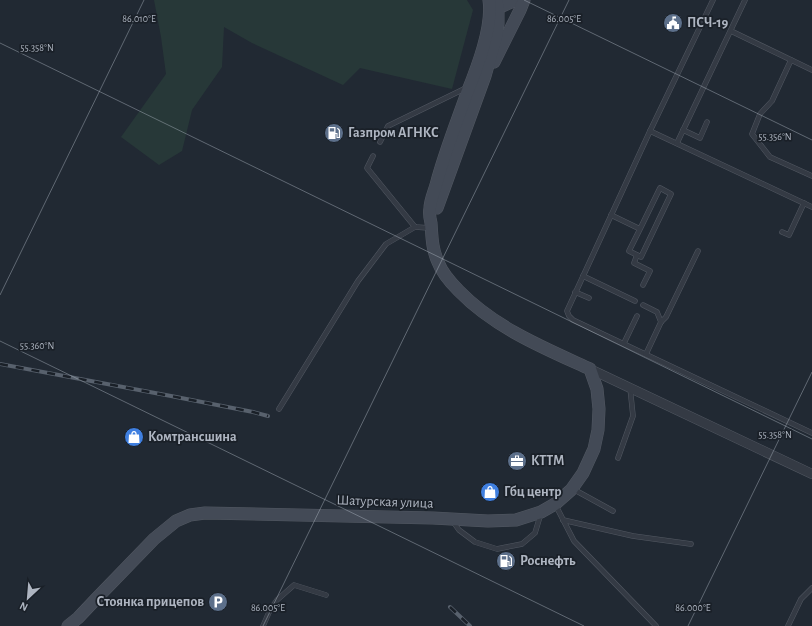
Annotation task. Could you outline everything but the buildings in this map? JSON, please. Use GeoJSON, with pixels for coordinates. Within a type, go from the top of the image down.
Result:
{"type":"FeatureCollection","features":[{"type":"Feature","properties":{"kind":"main road"},"geometry":{"type":"LineString","coordinates":[[493,5],[516,0]]}},
{"type":"Feature","properties":{"kind":"main road"},"geometry":{"type":"LineString","coordinates":[[485,76],[503,46],[524,0]]}},
{"type":"Feature","properties":{"kind":"main road"},"geometry":{"type":"LineString","coordinates":[[431,228],[438,204],[485,76],[496,37],[498,24],[493,5]]}},
{"type":"Feature","properties":{"kind":"main road"},"geometry":{"type":"LineString","coordinates":[[493,5],[481,51],[452,134],[430,208],[431,240],[438,263],[444,273],[468,301],[483,313],[511,331],[535,344],[590,369]]}},
{"type":"Feature","properties":{"kind":"main road","name":"Шатурская улица"},"geometry":{"type":"LineString","coordinates":[[68,626],[78,618],[154,539],[176,521],[190,515],[205,513],[433,518],[488,521],[516,520],[541,512],[556,504],[572,488],[583,473],[594,449],[598,430],[599,409],[597,389],[590,369]]}},
{"type":"Feature","properties":{"kind":"main road"},"geometry":{"type":"LineString","coordinates":[[83,626],[95,600]]}},
{"type":"Feature","properties":{"kind":"street"},"geometry":{"type":"LineString","coordinates":[[590,369],[812,474]]}},
{"type":"Feature","properties":{"kind":"lane"},"geometry":{"type":"LineString","coordinates":[[713,0],[650,130],[567,311],[573,320],[812,433]]}},
{"type":"Feature","properties":{"kind":"lane"},"geometry":{"type":"LineString","coordinates":[[677,143],[746,0]]}},
{"type":"Feature","properties":{"kind":"lane"},"geometry":{"type":"LineString","coordinates":[[731,31],[812,70]]}},
{"type":"Feature","properties":{"kind":"lane"},"geometry":{"type":"LineString","coordinates":[[791,60],[772,101],[760,114],[752,134],[770,157],[812,176]]}},
{"type":"Feature","properties":{"kind":"lane"},"geometry":{"type":"LineString","coordinates":[[380,142],[388,126],[470,86]]}},
{"type":"Feature","properties":{"kind":"lane"},"geometry":{"type":"LineString","coordinates":[[683,130],[700,138],[707,122]]}},
{"type":"Feature","properties":{"kind":"lane"},"geometry":{"type":"LineString","coordinates":[[650,130],[812,207]]}},
{"type":"Feature","properties":{"kind":"lane"},"geometry":{"type":"LineString","coordinates":[[373,156],[367,168],[415,227]]}},
{"type":"Feature","properties":{"kind":"lane"},"geometry":{"type":"LineString","coordinates":[[660,188],[671,194],[641,257],[629,251],[640,229],[660,188]]}},
{"type":"Feature","properties":{"kind":"lane"},"geometry":{"type":"LineString","coordinates":[[782,232],[789,235],[804,203]]}},
{"type":"Feature","properties":{"kind":"lane"},"geometry":{"type":"LineString","coordinates":[[611,215],[640,229]]}},
{"type":"Feature","properties":{"kind":"lane"},"geometry":{"type":"LineString","coordinates":[[279,409],[358,281],[386,244],[415,227],[431,228]]}},
{"type":"Feature","properties":{"kind":"lane"},"geometry":{"type":"LineString","coordinates":[[646,354],[698,251]]}},
{"type":"Feature","properties":{"kind":"lane"},"geometry":{"type":"LineString","coordinates":[[637,255],[634,263],[650,271],[643,285]]}},
{"type":"Feature","properties":{"kind":"lane"},"geometry":{"type":"LineString","coordinates":[[583,276],[635,301]]}},
{"type":"Feature","properties":{"kind":"lane"},"geometry":{"type":"LineString","coordinates":[[575,292],[589,298]]}},
{"type":"Feature","properties":{"kind":"lane"},"geometry":{"type":"LineString","coordinates":[[643,305],[657,312],[661,322]]}},
{"type":"Feature","properties":{"kind":"lane"},"geometry":{"type":"LineString","coordinates":[[624,343],[637,316]]}},
{"type":"Feature","properties":{"kind":"lane"},"geometry":{"type":"LineString","coordinates":[[618,458],[632,416],[630,388]]}},
{"type":"Feature","properties":{"kind":"lane"},"geometry":{"type":"LineString","coordinates":[[572,488],[613,511]]}},
{"type":"Feature","properties":{"kind":"lane"},"geometry":{"type":"LineString","coordinates":[[556,504],[574,541],[656,626]]}},
{"type":"Feature","properties":{"kind":"lane"},"geometry":{"type":"LineString","coordinates":[[452,520],[459,530],[475,542],[497,549],[522,544],[535,533],[541,512]]}},
{"type":"Feature","properties":{"kind":"lane"},"geometry":{"type":"LineString","coordinates":[[563,520],[633,536],[691,544]]}},
{"type":"Feature","properties":{"kind":"lane"},"geometry":{"type":"LineString","coordinates":[[264,626],[270,610],[277,600],[294,585],[326,595]]}},
{"type":"Feature","properties":{"kind":"lane"},"geometry":{"type":"LineString","coordinates":[[788,626],[801,599],[812,588]]}},
{"type":"Feature","properties":{"kind":"shaded area"},"geometry":{"type":"Polygon","coordinates":[[[154,0],[467,0],[473,10],[452,89],[360,68],[343,85],[252,43],[224,27],[222,67],[192,110],[182,151],[159,165],[121,137],[166,74],[154,0]]]}},
{"type":"Feature","properties":{"kind":"railway"},"geometry":{"type":"LineString","coordinates":[[0,364],[268,416]]}},
{"type":"Feature","properties":{"kind":"railway"},"geometry":{"type":"LineString","coordinates":[[450,607],[470,626]]}},
{"type":"Feature","properties":{"kind":"place","name":"ПСЧ-19"},"geometry":{"type":"Point","coordinates":[673,23]}},
{"type":"Feature","properties":{"kind":"place","name":"Газпром АГНКС"},"geometry":{"type":"Point","coordinates":[334,133]}},
{"type":"Feature","properties":{"kind":"place","name":"Комтрансшина"},"geometry":{"type":"Point","coordinates":[134,437]}},
{"type":"Feature","properties":{"kind":"place","name":"КТТМ"},"geometry":{"type":"Point","coordinates":[517,461]}},
{"type":"Feature","properties":{"kind":"place","name":"Гбц центр"},"geometry":{"type":"Point","coordinates":[490,492]}},
{"type":"Feature","properties":{"kind":"place","name":"Роснефть"},"geometry":{"type":"Point","coordinates":[506,561]}},
{"type":"Feature","properties":{"kind":"place","name":"Стоянка прицепов"},"geometry":{"type":"Point","coordinates":[218,602]}}]}
